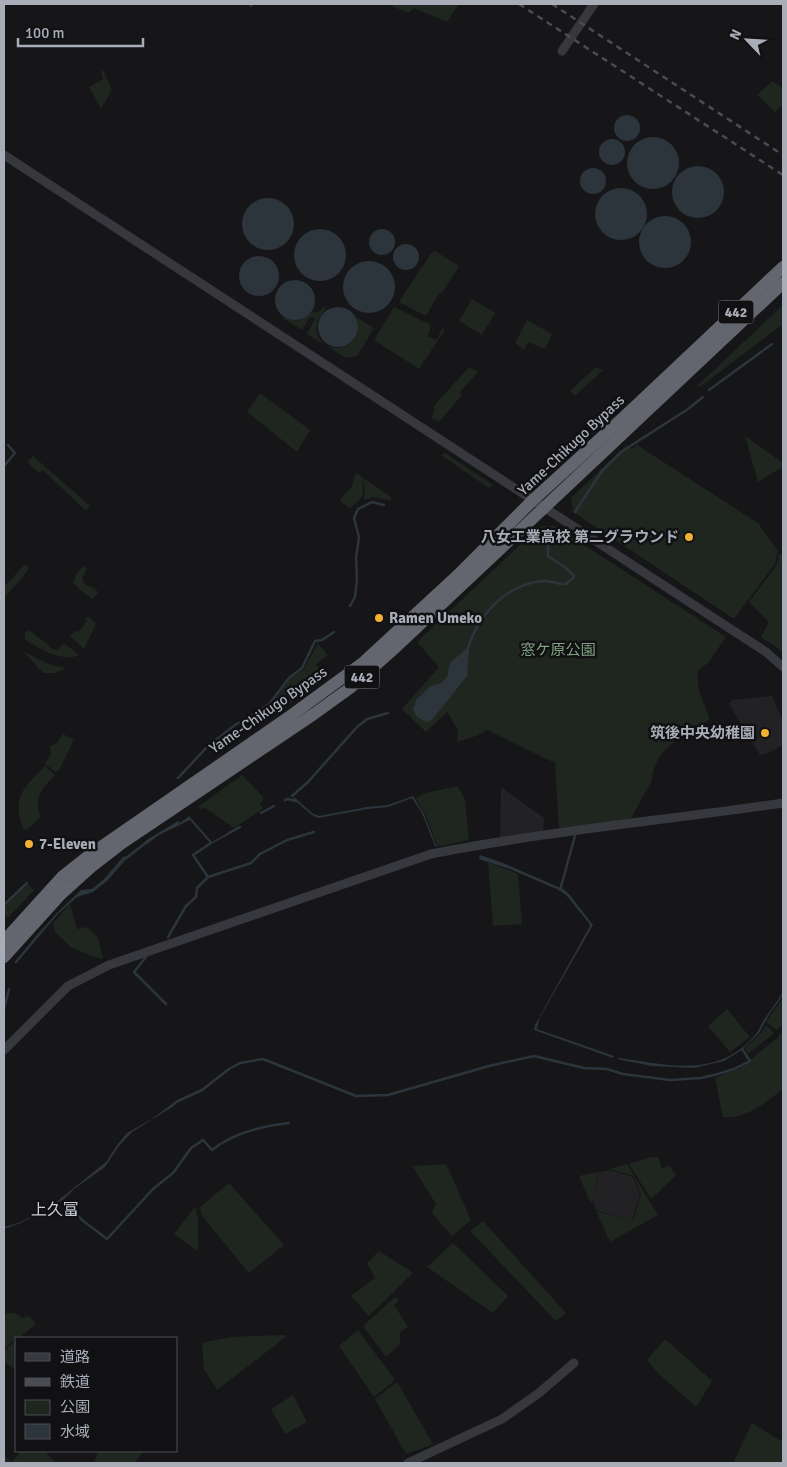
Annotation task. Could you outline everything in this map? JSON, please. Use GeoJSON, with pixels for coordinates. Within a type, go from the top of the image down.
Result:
{"type":"FeatureCollection","features":[{"type":"Feature","properties":{"kind":"highway","name":"Yame-Chikugo Bypass"},"geometry":{"type":"LineString","coordinates":[[4,956],[61,894],[91,867],[122,843],[350,688],[545,508],[783,267]]}},
{"type":"Feature","properties":{"kind":"highway","name":"Yame-Chikugo Bypass"},"geometry":{"type":"LineString","coordinates":[[4,941],[62,877],[90,854],[289,717],[364,662],[457,576],[534,500],[783,283]]}},
{"type":"Feature","properties":{"kind":"street"},"geometry":{"type":"LineString","coordinates":[[562,51],[594,4]]}},
{"type":"Feature","properties":{"kind":"street"},"geometry":{"type":"LineString","coordinates":[[4,155],[758,647],[783,667]]}},
{"type":"Feature","properties":{"kind":"street"},"geometry":{"type":"LineString","coordinates":[[4,1050],[68,986],[109,965],[431,854],[605,825],[783,803]]}},
{"type":"Feature","properties":{"kind":"street"},"geometry":{"type":"LineString","coordinates":[[408,1463],[502,1419],[539,1393],[574,1363]]}},
{"type":"Feature","properties":{"kind":"shaded area","name":"筑後中央幼稚園"},"geometry":{"type":"Polygon","coordinates":[[[772,696],[783,721],[783,745],[760,755],[729,704],[732,700],[772,696]]]}},
{"type":"Feature","properties":{"kind":"shaded area"},"geometry":{"type":"Polygon","coordinates":[[[501,787],[544,818],[543,833],[500,839],[501,787]]]}},
{"type":"Feature","properties":{"kind":"shaded area"},"geometry":{"type":"Polygon","coordinates":[[[610,1170],[633,1177],[640,1195],[632,1221],[596,1210],[592,1198],[599,1172],[610,1170]]]}},
{"type":"Feature","properties":{"kind":"green space"},"geometry":{"type":"Polygon","coordinates":[[[396,4],[459,4],[447,22],[414,8],[408,13],[392,6],[396,4]]]}},
{"type":"Feature","properties":{"kind":"green space"},"geometry":{"type":"Polygon","coordinates":[[[103,70],[112,90],[101,109],[89,87],[103,79],[101,72],[103,70]]]}},
{"type":"Feature","properties":{"kind":"green space"},"geometry":{"type":"Polygon","coordinates":[[[772,81],[783,92],[783,104],[775,112],[757,95],[772,81]]]}},
{"type":"Feature","properties":{"kind":"green space"},"geometry":{"type":"Polygon","coordinates":[[[435,251],[459,266],[442,293],[440,292],[426,316],[399,302],[431,253],[435,251]]]}},
{"type":"Feature","properties":{"kind":"green space"},"geometry":{"type":"Polygon","coordinates":[[[472,299],[495,313],[482,335],[459,321],[472,299]]]}},
{"type":"Feature","properties":{"kind":"green space"},"geometry":{"type":"Polygon","coordinates":[[[783,305],[783,324],[700,387],[698,385],[783,305]]]}},
{"type":"Feature","properties":{"kind":"green space"},"geometry":{"type":"Polygon","coordinates":[[[326,306],[317,324],[318,335],[323,343],[331,347],[340,348],[348,345],[355,339],[358,330],[356,317],[374,328],[357,356],[346,358],[307,334],[315,319],[310,317],[302,330],[281,317],[294,320],[301,319],[312,312],[317,313],[326,306]]]}},
{"type":"Feature","properties":{"kind":"green space"},"geometry":{"type":"Polygon","coordinates":[[[394,307],[431,325],[428,337],[437,340],[442,328],[445,330],[419,369],[374,340],[394,307]]]}},
{"type":"Feature","properties":{"kind":"green space"},"geometry":{"type":"Polygon","coordinates":[[[527,320],[552,334],[545,349],[528,342],[524,350],[515,343],[527,320]]]}},
{"type":"Feature","properties":{"kind":"green space"},"geometry":{"type":"Polygon","coordinates":[[[469,367],[478,372],[459,393],[462,395],[439,422],[431,418],[435,409],[433,407],[469,367]]]}},
{"type":"Feature","properties":{"kind":"green space"},"geometry":{"type":"Polygon","coordinates":[[[596,367],[603,370],[575,396],[570,391],[596,367]]]}},
{"type":"Feature","properties":{"kind":"green space"},"geometry":{"type":"Polygon","coordinates":[[[260,393],[310,430],[297,452],[247,412],[260,393]]]}},
{"type":"Feature","properties":{"kind":"green space"},"geometry":{"type":"Polygon","coordinates":[[[745,436],[783,463],[783,467],[758,482],[745,436]]]}},
{"type":"Feature","properties":{"kind":"green space","name":"八女工業高校 第二グラウンド"},"geometry":{"type":"Polygon","coordinates":[[[627,445],[632,449],[637,445],[758,523],[778,551],[775,564],[734,619],[573,512],[571,498],[627,445]]]}},
{"type":"Feature","properties":{"kind":"green space"},"geometry":{"type":"Polygon","coordinates":[[[445,453],[493,485],[489,488],[441,455],[445,453]]]}},
{"type":"Feature","properties":{"kind":"green space"},"geometry":{"type":"Polygon","coordinates":[[[33,456],[90,506],[86,511],[43,470],[39,473],[27,462],[33,456]]]}},
{"type":"Feature","properties":{"kind":"green space"},"geometry":{"type":"Polygon","coordinates":[[[356,473],[362,477],[363,492],[361,498],[350,508],[340,501],[351,488],[356,473]]]}},
{"type":"Feature","properties":{"kind":"green space"},"geometry":{"type":"Polygon","coordinates":[[[363,478],[391,497],[391,501],[373,497],[363,500],[365,494],[363,478]]]}},
{"type":"Feature","properties":{"kind":"green space","name":"窓ケ原公園"},"geometry":{"type":"Polygon","coordinates":[[[540,526],[555,526],[726,637],[708,663],[697,671],[699,691],[710,719],[697,730],[687,728],[659,757],[651,782],[630,820],[559,828],[555,763],[487,730],[457,742],[458,730],[447,712],[426,732],[402,709],[439,667],[417,642],[540,526]]]}},
{"type":"Feature","properties":{"kind":"green space"},"geometry":{"type":"Polygon","coordinates":[[[783,553],[783,652],[761,637],[769,622],[749,602],[776,566],[779,555],[783,553]]]}},
{"type":"Feature","properties":{"kind":"green space"},"geometry":{"type":"Polygon","coordinates":[[[25,564],[29,567],[26,573],[4,598],[4,587],[25,564]]]}},
{"type":"Feature","properties":{"kind":"green space"},"geometry":{"type":"Polygon","coordinates":[[[84,566],[87,569],[82,578],[84,584],[98,592],[93,599],[73,583],[76,574],[84,566]]]}},
{"type":"Feature","properties":{"kind":"green space"},"geometry":{"type":"Polygon","coordinates":[[[86,617],[96,624],[84,649],[70,636],[75,631],[78,632],[87,621],[86,617]]]}},
{"type":"Feature","properties":{"kind":"green space"},"geometry":{"type":"Polygon","coordinates":[[[29,630],[50,646],[50,648],[57,650],[65,644],[79,655],[65,657],[51,654],[25,640],[25,634],[29,630]]]}},
{"type":"Feature","properties":{"kind":"green space"},"geometry":{"type":"Polygon","coordinates":[[[318,643],[328,655],[316,664],[325,679],[285,707],[276,698],[290,679],[304,669],[318,643]]]}},
{"type":"Feature","properties":{"kind":"green space"},"geometry":{"type":"Polygon","coordinates":[[[24,652],[51,665],[66,668],[55,673],[43,673],[24,652]]]}},
{"type":"Feature","properties":{"kind":"green space"},"geometry":{"type":"Polygon","coordinates":[[[63,734],[74,740],[59,770],[56,772],[45,764],[51,754],[50,746],[57,743],[63,734]]]}},
{"type":"Feature","properties":{"kind":"green space"},"geometry":{"type":"Polygon","coordinates":[[[45,766],[55,775],[46,784],[38,799],[41,817],[26,830],[23,828],[20,817],[19,800],[26,786],[45,766]]]}},
{"type":"Feature","properties":{"kind":"green space"},"geometry":{"type":"Polygon","coordinates":[[[242,775],[264,798],[260,804],[263,809],[234,828],[205,808],[199,809],[199,806],[242,775]]]}},
{"type":"Feature","properties":{"kind":"green space"},"geometry":{"type":"Polygon","coordinates":[[[458,786],[465,800],[469,840],[441,846],[437,845],[426,816],[416,798],[425,793],[458,786]]]}},
{"type":"Feature","properties":{"kind":"green space"},"geometry":{"type":"Polygon","coordinates":[[[488,862],[518,874],[522,924],[493,926],[488,862]]]}},
{"type":"Feature","properties":{"kind":"green space"},"geometry":{"type":"Polygon","coordinates":[[[28,884],[34,890],[8,918],[4,914],[4,907],[28,884]]]}},
{"type":"Feature","properties":{"kind":"green space"},"geometry":{"type":"Polygon","coordinates":[[[70,904],[77,929],[87,927],[98,937],[103,959],[72,948],[55,932],[53,923],[70,904]]]}},
{"type":"Feature","properties":{"kind":"green space"},"geometry":{"type":"Polygon","coordinates":[[[783,998],[783,1023],[777,1030],[766,1022],[783,998]]]}},
{"type":"Feature","properties":{"kind":"green space"},"geometry":{"type":"Polygon","coordinates":[[[727,1009],[750,1037],[730,1052],[708,1026],[727,1009]]]}},
{"type":"Feature","properties":{"kind":"green space"},"geometry":{"type":"Polygon","coordinates":[[[766,1025],[774,1033],[748,1054],[745,1049],[766,1025]]]}},
{"type":"Feature","properties":{"kind":"green space"},"geometry":{"type":"Polygon","coordinates":[[[783,1030],[783,1089],[747,1113],[739,1116],[723,1117],[715,1078],[740,1068],[777,1038],[783,1030]]]}},
{"type":"Feature","properties":{"kind":"green space"},"geometry":{"type":"Polygon","coordinates":[[[651,1157],[658,1157],[662,1168],[669,1166],[676,1175],[651,1199],[629,1164],[651,1157]]]}},
{"type":"Feature","properties":{"kind":"green space"},"geometry":{"type":"Polygon","coordinates":[[[446,1164],[471,1220],[452,1236],[432,1213],[436,1204],[412,1166],[446,1164]]]}},
{"type":"Feature","properties":{"kind":"green space"},"geometry":{"type":"Polygon","coordinates":[[[627,1164],[658,1215],[610,1242],[596,1211],[633,1221],[641,1195],[634,1176],[609,1169],[627,1164]]]}},
{"type":"Feature","properties":{"kind":"green space"},"geometry":{"type":"Polygon","coordinates":[[[598,1172],[591,1204],[579,1176],[598,1172]]]}},
{"type":"Feature","properties":{"kind":"green space"},"geometry":{"type":"Polygon","coordinates":[[[229,1183],[284,1245],[249,1273],[202,1216],[200,1207],[229,1183]]]}},
{"type":"Feature","properties":{"kind":"green space"},"geometry":{"type":"Polygon","coordinates":[[[195,1207],[198,1219],[198,1251],[174,1234],[195,1207]]]}},
{"type":"Feature","properties":{"kind":"green space"},"geometry":{"type":"Polygon","coordinates":[[[483,1221],[566,1313],[556,1321],[470,1231],[483,1221]]]}},
{"type":"Feature","properties":{"kind":"green space"},"geometry":{"type":"Polygon","coordinates":[[[453,1243],[508,1296],[493,1313],[427,1267],[453,1243]]]}},
{"type":"Feature","properties":{"kind":"green space"},"geometry":{"type":"Polygon","coordinates":[[[379,1251],[413,1273],[369,1316],[351,1296],[375,1278],[367,1263],[379,1251]]]}},
{"type":"Feature","properties":{"kind":"green space"},"geometry":{"type":"Polygon","coordinates":[[[395,1297],[399,1300],[394,1305],[408,1327],[400,1332],[400,1344],[386,1357],[363,1326],[395,1297]]]}},
{"type":"Feature","properties":{"kind":"green space"},"geometry":{"type":"Polygon","coordinates":[[[7,1313],[15,1313],[22,1318],[29,1316],[36,1324],[20,1337],[15,1337],[4,1349],[4,1316],[7,1313]]]}},
{"type":"Feature","properties":{"kind":"green space"},"geometry":{"type":"Polygon","coordinates":[[[358,1330],[395,1380],[374,1397],[339,1346],[358,1330]]]}},
{"type":"Feature","properties":{"kind":"green space"},"geometry":{"type":"Polygon","coordinates":[[[287,1336],[217,1390],[204,1369],[202,1343],[230,1337],[287,1336]]]}},
{"type":"Feature","properties":{"kind":"green space"},"geometry":{"type":"Polygon","coordinates":[[[665,1339],[712,1381],[696,1407],[659,1374],[647,1360],[665,1339]]]}},
{"type":"Feature","properties":{"kind":"green space"},"geometry":{"type":"Polygon","coordinates":[[[15,1341],[15,1369],[6,1363],[4,1368],[4,1351],[15,1341]]]}},
{"type":"Feature","properties":{"kind":"green space"},"geometry":{"type":"Polygon","coordinates":[[[397,1382],[433,1444],[406,1454],[375,1399],[397,1382]]]}},
{"type":"Feature","properties":{"kind":"green space"},"geometry":{"type":"Polygon","coordinates":[[[293,1395],[307,1422],[285,1434],[271,1409],[293,1395]]]}},
{"type":"Feature","properties":{"kind":"green space"},"geometry":{"type":"Polygon","coordinates":[[[752,1423],[783,1442],[783,1463],[733,1463],[752,1423]]]}},
{"type":"Feature","properties":{"kind":"green space"},"geometry":{"type":"Polygon","coordinates":[[[21,1452],[45,1452],[56,1463],[4,1463],[4,1455],[11,1462],[21,1452]]]}},
{"type":"Feature","properties":{"kind":"green space"},"geometry":{"type":"Polygon","coordinates":[[[98,1452],[142,1452],[135,1463],[94,1463],[98,1452]]]}},
{"type":"Feature","properties":{"kind":"water"},"geometry":{"type":"Polygon","coordinates":[[[627,115],[636,119],[640,128],[636,137],[627,141],[618,137],[614,128],[618,119],[627,115]]]}},
{"type":"Feature","properties":{"kind":"water"},"geometry":{"type":"Polygon","coordinates":[[[653,137],[663,139],[671,145],[677,153],[679,163],[677,173],[671,181],[663,187],[653,189],[643,187],[635,181],[629,173],[627,163],[629,153],[635,145],[643,139],[653,137]]]}},
{"type":"Feature","properties":{"kind":"water"},"geometry":{"type":"Polygon","coordinates":[[[612,139],[621,143],[625,152],[621,161],[612,165],[603,161],[599,152],[603,143],[612,139]]]}},
{"type":"Feature","properties":{"kind":"water"},"geometry":{"type":"Polygon","coordinates":[[[698,166],[708,168],[716,174],[722,182],[724,192],[722,202],[716,210],[708,216],[698,218],[688,216],[680,210],[674,202],[672,192],[674,182],[680,174],[688,168],[698,166]]]}},
{"type":"Feature","properties":{"kind":"water"},"geometry":{"type":"Polygon","coordinates":[[[593,168],[602,172],[606,181],[602,190],[593,194],[584,190],[580,181],[584,172],[593,168]]]}},
{"type":"Feature","properties":{"kind":"water"},"geometry":{"type":"Polygon","coordinates":[[[621,188],[631,190],[639,196],[645,204],[647,214],[645,224],[639,232],[631,238],[621,240],[611,238],[603,232],[597,224],[595,214],[597,204],[603,196],[611,190],[621,188]]]}},
{"type":"Feature","properties":{"kind":"water"},"geometry":{"type":"Polygon","coordinates":[[[268,198],[278,200],[286,206],[292,214],[294,224],[292,234],[286,242],[278,248],[268,250],[258,248],[250,242],[244,234],[242,224],[244,214],[250,206],[258,200],[268,198]]]}},
{"type":"Feature","properties":{"kind":"water"},"geometry":{"type":"Polygon","coordinates":[[[665,216],[675,218],[683,224],[689,232],[691,242],[689,252],[683,260],[675,266],[665,268],[655,266],[647,260],[641,252],[639,242],[641,232],[647,224],[655,218],[665,216]]]}},
{"type":"Feature","properties":{"kind":"water"},"geometry":{"type":"Polygon","coordinates":[[[320,229],[330,231],[338,237],[344,245],[346,255],[344,265],[338,273],[330,279],[320,281],[310,279],[302,273],[296,265],[294,255],[296,245],[302,237],[310,231],[320,229]]]}},
{"type":"Feature","properties":{"kind":"water"},"geometry":{"type":"Polygon","coordinates":[[[382,229],[391,233],[395,242],[391,251],[382,255],[373,251],[369,242],[373,233],[382,229]]]}},
{"type":"Feature","properties":{"kind":"water"},"geometry":{"type":"Polygon","coordinates":[[[406,244],[415,248],[419,257],[415,266],[406,270],[397,266],[393,257],[397,248],[406,244]]]}},
{"type":"Feature","properties":{"kind":"water"},"geometry":{"type":"Polygon","coordinates":[[[263,256],[270,259],[276,265],[279,276],[278,284],[270,293],[263,296],[255,296],[248,293],[240,284],[239,272],[242,265],[251,257],[263,256]]]}},
{"type":"Feature","properties":{"kind":"water"},"geometry":{"type":"Polygon","coordinates":[[[369,261],[379,263],[387,269],[393,277],[395,287],[393,297],[387,305],[379,311],[369,313],[359,311],[351,305],[345,297],[343,287],[345,277],[351,269],[359,263],[369,261]]]}},
{"type":"Feature","properties":{"kind":"water"},"geometry":{"type":"Polygon","coordinates":[[[299,280],[306,283],[312,289],[315,300],[314,308],[306,317],[299,320],[291,320],[284,317],[276,308],[275,296],[278,289],[287,281],[299,280]]]}},
{"type":"Feature","properties":{"kind":"water"},"geometry":{"type":"Polygon","coordinates":[[[342,307],[349,310],[355,316],[358,327],[357,335],[349,344],[342,347],[334,347],[327,344],[319,335],[318,323],[321,316],[330,308],[342,307]]]}},
{"type":"Feature","properties":{"kind":"water"},"geometry":{"type":"Polygon","coordinates":[[[467,648],[469,649],[467,676],[432,720],[426,722],[416,716],[413,709],[417,699],[431,686],[441,683],[447,677],[450,663],[467,648]]]}},
{"type":"Feature","properties":{"kind":"water"},"geometry":{"type":"Polygon","coordinates":[[[413,796],[424,814],[436,845],[439,847],[435,846],[422,813],[412,798],[388,807],[318,818],[293,799],[294,797],[312,813],[319,816],[388,805],[413,796]]]}},
{"type":"Feature","properties":{"kind":"water"},"geometry":{"type":"Polygon","coordinates":[[[189,816],[212,842],[231,831],[232,833],[211,844],[190,820],[159,835],[147,844],[145,841],[178,821],[180,823],[189,816]]]}},
{"type":"Feature","properties":{"kind":"water"},"geometry":{"type":"Polygon","coordinates":[[[480,855],[563,889],[593,925],[539,1019],[537,1029],[614,1056],[613,1058],[534,1030],[535,1025],[590,926],[589,923],[566,895],[559,890],[510,869],[479,859],[480,855]]]}},
{"type":"Feature","properties":{"kind":"water"},"geometry":{"type":"Polygon","coordinates":[[[124,856],[127,858],[108,880],[93,892],[77,897],[58,914],[40,935],[38,934],[81,890],[92,889],[103,880],[124,856]]]}},
{"type":"Feature","properties":{"kind":"water"},"geometry":{"type":"Polygon","coordinates":[[[783,992],[783,995],[759,1033],[742,1050],[724,1061],[694,1068],[652,1066],[617,1059],[692,1066],[726,1058],[742,1048],[756,1034],[783,992]]]}},
{"type":"Feature","properties":{"kind":"water"},"geometry":{"type":"Polygon","coordinates":[[[177,1100],[174,1106],[132,1132],[119,1146],[105,1167],[74,1189],[64,1199],[21,1223],[4,1229],[4,1227],[21,1222],[59,1200],[106,1162],[127,1133],[152,1119],[177,1100]]]}},
{"type":"Feature","properties":{"kind":"waterway"},"geometry":{"type":"LineString","coordinates":[[709,390],[772,344]]}},
{"type":"Feature","properties":{"kind":"waterway"},"geometry":{"type":"LineString","coordinates":[[575,512],[602,471],[621,452],[688,409],[703,397]]}},
{"type":"Feature","properties":{"kind":"waterway"},"geometry":{"type":"LineString","coordinates":[[4,466],[15,453],[8,445]]}},
{"type":"Feature","properties":{"kind":"waterway"},"geometry":{"type":"LineString","coordinates":[[350,606],[355,597],[357,580],[356,558],[359,537],[354,518],[358,509],[372,502],[384,505]]}},
{"type":"Feature","properties":{"kind":"waterway"},"geometry":{"type":"LineString","coordinates":[[468,648],[486,613],[506,595],[530,583],[546,581],[566,584],[573,578],[574,576],[566,568],[548,556],[548,539]]}},
{"type":"Feature","properties":{"kind":"waterway"},"geometry":{"type":"LineString","coordinates":[[178,778],[207,747],[235,725],[257,713],[270,703],[289,678],[302,668],[315,641],[322,640],[334,632]]}},
{"type":"Feature","properties":{"kind":"waterway"},"geometry":{"type":"LineString","coordinates":[[292,796],[308,782],[357,727],[367,719],[388,713]]}},
{"type":"Feature","properties":{"kind":"waterway"},"geometry":{"type":"LineString","coordinates":[[285,800],[296,801]]}},
{"type":"Feature","properties":{"kind":"waterway"},"geometry":{"type":"LineString","coordinates":[[261,813],[274,806]]}},
{"type":"Feature","properties":{"kind":"waterway"},"geometry":{"type":"LineString","coordinates":[[229,833],[240,827]]}},
{"type":"Feature","properties":{"kind":"waterway"},"geometry":{"type":"LineString","coordinates":[[168,937],[186,906],[196,897],[197,888],[208,877],[251,863],[260,854],[287,840],[314,832]]}},
{"type":"Feature","properties":{"kind":"waterway"},"geometry":{"type":"LineString","coordinates":[[560,890],[575,836]]}},
{"type":"Feature","properties":{"kind":"waterway"},"geometry":{"type":"LineString","coordinates":[[125,859],[148,841]]}},
{"type":"Feature","properties":{"kind":"waterway"},"geometry":{"type":"LineString","coordinates":[[208,877],[193,855],[211,843]]}},
{"type":"Feature","properties":{"kind":"waterway"},"geometry":{"type":"LineString","coordinates":[[4,905],[27,883]]}},
{"type":"Feature","properties":{"kind":"waterway"},"geometry":{"type":"LineString","coordinates":[[16,962],[41,932]]}},
{"type":"Feature","properties":{"kind":"waterway"},"geometry":{"type":"LineString","coordinates":[[146,957],[134,972],[166,1004]]}},
{"type":"Feature","properties":{"kind":"waterway"},"geometry":{"type":"LineString","coordinates":[[4,1009],[9,989]]}},
{"type":"Feature","properties":{"kind":"waterway"},"geometry":{"type":"LineString","coordinates":[[176,1102],[202,1090],[240,1063],[263,1059],[356,1096],[388,1095],[489,1066],[534,1056],[584,1068],[607,1069],[623,1074],[670,1080],[701,1078],[734,1069],[750,1061],[742,1049]]}},
{"type":"Feature","properties":{"kind":"waterway"},"geometry":{"type":"LineString","coordinates":[[62,1198],[82,1220],[107,1239],[153,1189],[173,1173],[191,1148],[203,1140],[212,1150],[229,1139],[248,1131],[289,1123]]}},
{"type":"Feature","properties":{"kind":"railway"},"geometry":{"type":"LineString","coordinates":[[519,4],[783,175]]}},
{"type":"Feature","properties":{"kind":"railway"},"geometry":{"type":"LineString","coordinates":[[552,4],[783,155]]}},
{"type":"Feature","properties":{"kind":"place","name":"八女工業高校 第二グラウンド"},"geometry":{"type":"Point","coordinates":[689,537]}},
{"type":"Feature","properties":{"kind":"place","name":"Ramen Umeko"},"geometry":{"type":"Point","coordinates":[379,618]}},
{"type":"Feature","properties":{"kind":"place","name":"筑後中央幼稚園"},"geometry":{"type":"Point","coordinates":[765,733]}},
{"type":"Feature","properties":{"kind":"place","name":"7-Eleven"},"geometry":{"type":"Point","coordinates":[29,844]}},
{"type":"Feature","properties":{"kind":"district","name":"上久富"},"geometry":{"type":"Point","coordinates":[55,1209]}}]}
